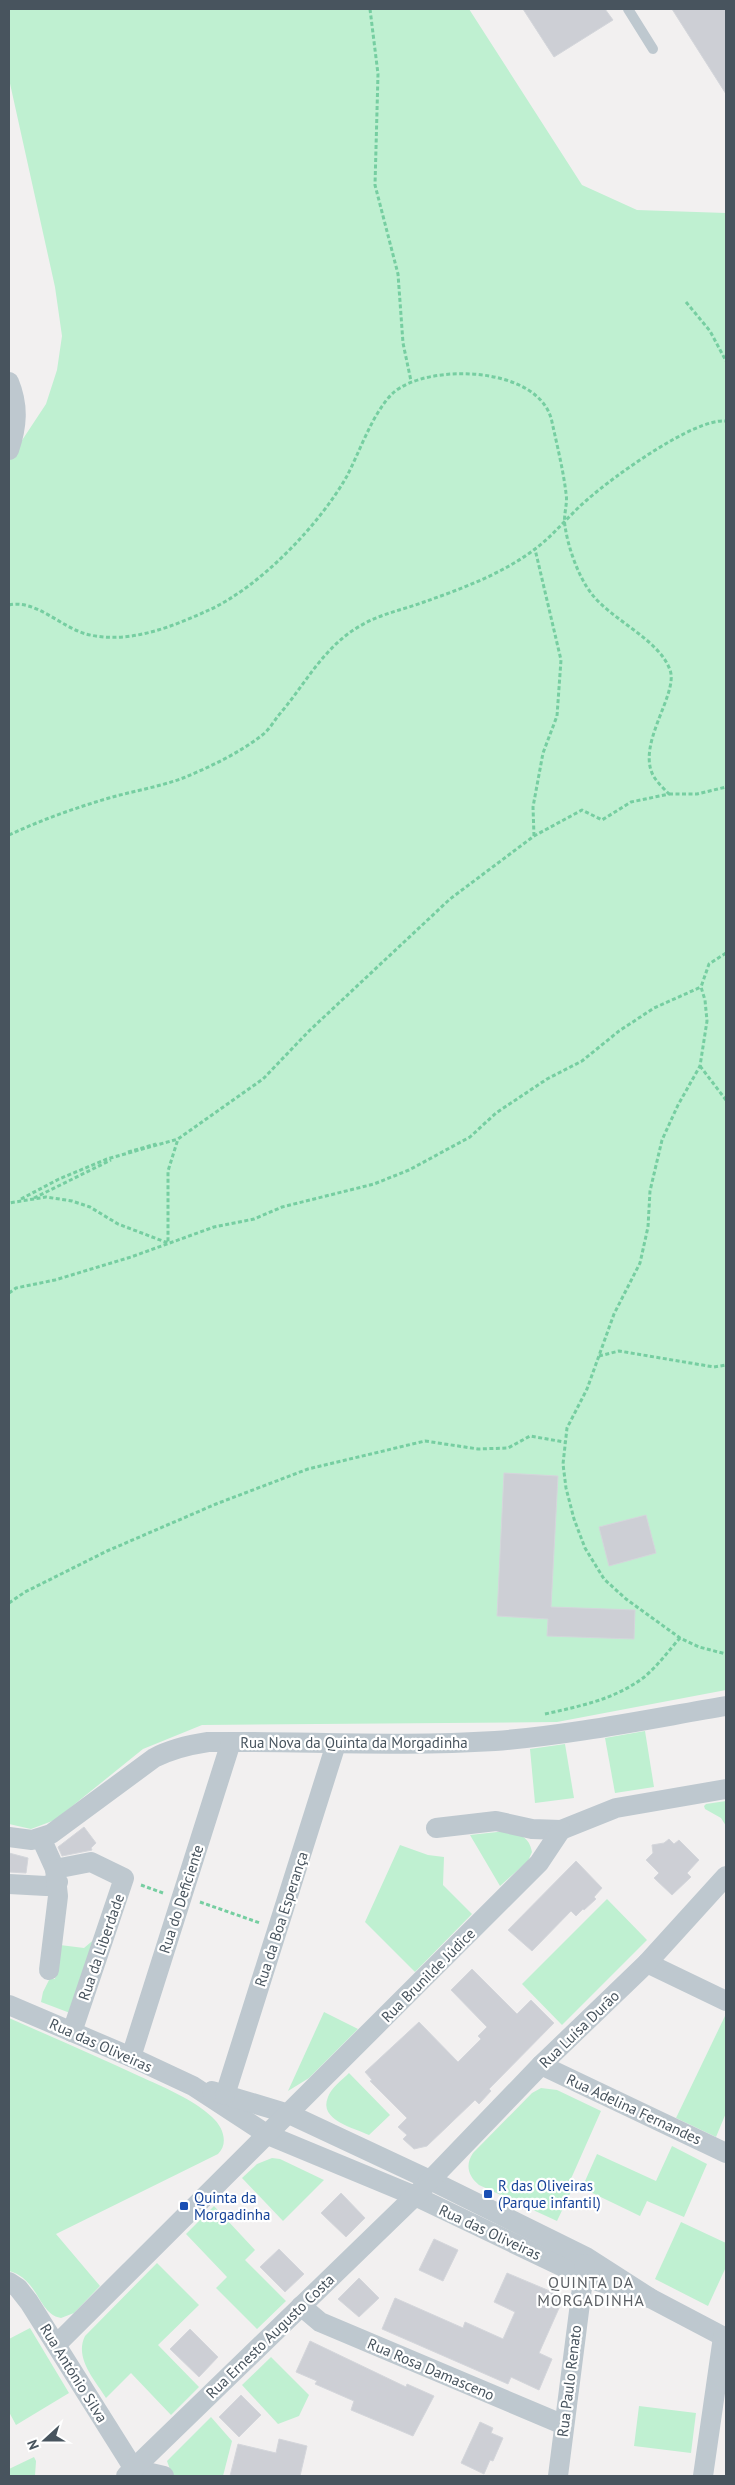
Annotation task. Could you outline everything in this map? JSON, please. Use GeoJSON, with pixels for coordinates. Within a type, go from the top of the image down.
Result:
{"type":"FeatureCollection","features":[{"type":"Feature","properties":{"kind":"street"},"geometry":{"type":"LineString","coordinates":[[9,382],[15,400],[16,418],[15,434],[9,450]]}},
{"type":"Feature","properties":{"kind":"street","name":"Rua Nova da Quinta da Morgadinha"},"geometry":{"type":"LineString","coordinates":[[41,1838],[51,1834],[138,1769],[170,1750],[208,1742],[439,1744],[560,1734],[726,1706]]}},
{"type":"Feature","properties":{"kind":"street","name":"Rua do Deficiente"},"geometry":{"type":"LineString","coordinates":[[131,2057],[231,1742]]}},
{"type":"Feature","properties":{"kind":"street","name":"Rua da Boa Esperança"},"geometry":{"type":"LineString","coordinates":[[225,2095],[336,1744]]}},
{"type":"Feature","properties":{"kind":"street"},"geometry":{"type":"LineString","coordinates":[[436,1828],[496,1821],[532,1829],[561,1830],[616,1808],[726,1789]]}},
{"type":"Feature","properties":{"kind":"street","name":"Rua Brunilde Júdice"},"geometry":{"type":"LineString","coordinates":[[289,2114],[539,1863],[561,1830]]}},
{"type":"Feature","properties":{"kind":"street"},"geometry":{"type":"LineString","coordinates":[[9,1837],[32,1840],[41,1838],[56,1875],[49,1970]]}},
{"type":"Feature","properties":{"kind":"street","name":"Rua da Liberdade"},"geometry":{"type":"LineString","coordinates":[[56,1875],[90,1862],[124,1878],[72,2032]]}},
{"type":"Feature","properties":{"kind":"street"},"geometry":{"type":"LineString","coordinates":[[9,1884],[46,1886],[56,1875]]}},
{"type":"Feature","properties":{"kind":"street","name":"Rua Luísa Durão"},"geometry":{"type":"LineString","coordinates":[[430,2180],[541,2065],[647,1963],[726,1876]]}},
{"type":"Feature","properties":{"kind":"street"},"geometry":{"type":"LineString","coordinates":[[647,1963],[726,2001]]}},
{"type":"Feature","properties":{"kind":"street","name":"Rua das Oliveiras"},"geometry":{"type":"LineString","coordinates":[[9,2005],[131,2057],[193,2086],[268,2135],[584,2266]]}},
{"type":"Feature","properties":{"kind":"street","name":"Rua Adelina Fernandes"},"geometry":{"type":"LineString","coordinates":[[541,2065],[726,2153]]}},
{"type":"Feature","properties":{"kind":"street","name":"Rua das Oliveiras"},"geometry":{"type":"LineString","coordinates":[[193,2086],[289,2114],[430,2180],[584,2266],[650,2298],[724,2338]]}},
{"type":"Feature","properties":{"kind":"street"},"geometry":{"type":"LineString","coordinates":[[57,2344],[289,2114]]}},
{"type":"Feature","properties":{"kind":"street"},"geometry":{"type":"LineString","coordinates":[[415,2196],[430,2180]]}},
{"type":"Feature","properties":{"kind":"street","name":"Rua Ernesto Augusto Costa"},"geometry":{"type":"LineString","coordinates":[[130,2472],[415,2196]]}},
{"type":"Feature","properties":{"kind":"street","name":"Rua Paulo Renato"},"geometry":{"type":"LineString","coordinates":[[558,2476],[584,2266]]}},
{"type":"Feature","properties":{"kind":"street","name":"Rua António Silva"},"geometry":{"type":"LineString","coordinates":[[9,2282],[18,2288],[29,2302],[57,2344],[130,2472]]}},
{"type":"Feature","properties":{"kind":"street","name":"Rua Rosa Damasceno"},"geometry":{"type":"LineString","coordinates":[[301,2306],[320,2322],[564,2425]]}},
{"type":"Feature","properties":{"kind":"street"},"geometry":{"type":"LineString","coordinates":[[703,2476],[724,2338]]}},
{"type":"Feature","properties":{"kind":"street"},"geometry":{"type":"LineString","coordinates":[[130,2472],[164,2476]]}},
{"type":"Feature","properties":{"kind":"lane"},"geometry":{"type":"LineString","coordinates":[[628,9],[653,48]]}},
{"type":"Feature","properties":{"kind":"path"},"geometry":{"type":"LineString","coordinates":[[370,9],[378,74],[375,185],[398,274],[403,343],[411,381]]}},
{"type":"Feature","properties":{"kind":"path"},"geometry":{"type":"LineString","coordinates":[[686,302],[710,331],[726,362]]}},
{"type":"Feature","properties":{"kind":"path"},"geometry":{"type":"LineString","coordinates":[[9,605],[25,605],[86,634],[127,638],[163,629],[212,609],[257,579],[307,532],[346,478],[377,416],[392,394],[411,381],[467,372],[517,382],[534,395],[550,414],[567,496],[564,524],[571,550],[588,590],[600,604],[646,640],[665,661],[671,671],[672,682],[654,731],[650,754],[653,776],[669,794]]}},
{"type":"Feature","properties":{"kind":"path"},"geometry":{"type":"LineString","coordinates":[[9,834],[108,798],[182,778],[238,751],[263,734],[294,698],[315,665],[335,643],[360,626],[390,612],[424,602],[513,564],[535,549],[564,524],[585,501],[610,480],[686,432],[715,420],[726,421]]}},
{"type":"Feature","properties":{"kind":"path"},"geometry":{"type":"LineString","coordinates":[[534,836],[533,807],[543,753],[557,716],[561,660],[535,549]]}},
{"type":"Feature","properties":{"kind":"path"},"geometry":{"type":"LineString","coordinates":[[17,1201],[59,1179],[107,1160],[178,1139],[263,1078],[309,1031],[450,899],[534,836],[582,810],[602,820],[631,802],[669,794],[697,794],[726,787]]}},
{"type":"Feature","properties":{"kind":"path"},"geometry":{"type":"LineString","coordinates":[[726,953],[709,964],[701,987],[705,1000],[707,1021],[700,1066],[678,1105],[662,1140],[650,1191],[648,1227],[640,1264],[614,1314],[587,1389],[567,1428],[563,1464],[566,1488],[585,1548],[604,1579],[626,1599],[680,1638],[699,1647],[726,1654]]}},
{"type":"Feature","properties":{"kind":"path"},"geometry":{"type":"LineString","coordinates":[[9,1293],[16,1288],[55,1280],[131,1257],[214,1227],[254,1219],[282,1206],[374,1184],[409,1170],[470,1137],[496,1113],[582,1061],[619,1031],[654,1008],[701,987]]}},
{"type":"Feature","properties":{"kind":"path"},"geometry":{"type":"LineString","coordinates":[[700,1066],[726,1100]]}},
{"type":"Feature","properties":{"kind":"path"},"geometry":{"type":"LineString","coordinates":[[29,1200],[134,1149],[178,1139]]}},
{"type":"Feature","properties":{"kind":"path"},"geometry":{"type":"LineString","coordinates":[[168,1243],[168,1171],[178,1139]]}},
{"type":"Feature","properties":{"kind":"path"},"geometry":{"type":"LineString","coordinates":[[9,1203],[46,1197],[90,1206],[118,1224],[168,1243]]}},
{"type":"Feature","properties":{"kind":"path"},"geometry":{"type":"LineString","coordinates":[[598,1356],[619,1351],[714,1367],[726,1366]]}},
{"type":"Feature","properties":{"kind":"path"},"geometry":{"type":"LineString","coordinates":[[9,1603],[25,1592],[108,1551],[216,1504],[308,1469],[425,1441],[478,1449],[508,1448],[530,1436],[564,1442]]}},
{"type":"Feature","properties":{"kind":"path"},"geometry":{"type":"LineString","coordinates":[[541,1716],[598,1702],[623,1690],[644,1677],[680,1638]]}},
{"type":"Feature","properties":{"kind":"green space"},"geometry":{"type":"Polygon","coordinates":[[[9,9],[469,9],[582,185],[637,210],[726,213],[726,1690],[557,1722],[202,1725],[143,1749],[55,1820],[31,1829],[9,1824],[9,460],[46,404],[57,370],[62,336],[55,287],[9,79],[9,9]]]}},
{"type":"Feature","properties":{"kind":"green space"},"geometry":{"type":"Polygon","coordinates":[[[645,1731],[654,1787],[615,1793],[605,1738],[645,1731]]]}},
{"type":"Feature","properties":{"kind":"green space"},"geometry":{"type":"Polygon","coordinates":[[[565,1744],[574,1798],[535,1803],[530,1749],[565,1744]]]}},
{"type":"Feature","properties":{"kind":"green space"},"geometry":{"type":"Polygon","coordinates":[[[726,1801],[726,1826],[721,1818],[705,1809],[704,1806],[706,1804],[726,1801]]]}},
{"type":"Feature","properties":{"kind":"green space"},"geometry":{"type":"Polygon","coordinates":[[[506,1831],[526,1839],[532,1852],[528,1861],[500,1886],[470,1835],[506,1831]]]}},
{"type":"Feature","properties":{"kind":"green space"},"geometry":{"type":"Polygon","coordinates":[[[400,1845],[428,1855],[444,1857],[443,1885],[472,1914],[415,1972],[365,1922],[400,1845]]]}},
{"type":"Feature","properties":{"kind":"green space"},"geometry":{"type":"Polygon","coordinates":[[[607,1899],[647,1940],[562,2025],[522,1984],[607,1899]]]}},
{"type":"Feature","properties":{"kind":"green space"},"geometry":{"type":"Polygon","coordinates":[[[97,1937],[70,2013],[41,2002],[43,1992],[50,1978],[55,1979],[60,1945],[84,1948],[97,1937]]]}},
{"type":"Feature","properties":{"kind":"green space"},"geometry":{"type":"Polygon","coordinates":[[[324,2012],[358,2029],[309,2078],[288,2091],[324,2012]]]}},
{"type":"Feature","properties":{"kind":"green space"},"geometry":{"type":"Polygon","coordinates":[[[725,2016],[726,2113],[716,2137],[676,2118],[725,2016]]]}},
{"type":"Feature","properties":{"kind":"green space"},"geometry":{"type":"Polygon","coordinates":[[[9,2018],[187,2099],[212,2117],[222,2130],[224,2140],[218,2154],[56,2234],[100,2286],[74,2313],[61,2318],[47,2310],[27,2281],[9,2271],[9,2018]]]}},
{"type":"Feature","properties":{"kind":"green space"},"geometry":{"type":"Polygon","coordinates":[[[349,2073],[390,2115],[369,2135],[339,2122],[328,2112],[326,2105],[329,2094],[349,2073]]]}},
{"type":"Feature","properties":{"kind":"green space"},"geometry":{"type":"Polygon","coordinates":[[[541,2088],[557,2090],[601,2111],[570,2181],[575,2183],[557,2221],[479,2185],[472,2178],[468,2166],[473,2153],[532,2093],[541,2088]]]}},
{"type":"Feature","properties":{"kind":"green space"},"geometry":{"type":"Polygon","coordinates":[[[672,2146],[707,2164],[684,2217],[647,2201],[640,2216],[582,2188],[597,2154],[656,2181],[672,2146]]]}},
{"type":"Feature","properties":{"kind":"green space"},"geometry":{"type":"Polygon","coordinates":[[[272,2158],[280,2159],[324,2180],[283,2221],[242,2178],[257,2164],[272,2158]]]}},
{"type":"Feature","properties":{"kind":"green space"},"geometry":{"type":"Polygon","coordinates":[[[214,2206],[255,2250],[245,2260],[286,2301],[257,2329],[216,2288],[227,2277],[186,2234],[214,2206]]]}},
{"type":"Feature","properties":{"kind":"green space"},"geometry":{"type":"Polygon","coordinates":[[[681,2222],[726,2243],[726,2267],[708,2306],[655,2279],[681,2222]]]}},
{"type":"Feature","properties":{"kind":"green space"},"geometry":{"type":"Polygon","coordinates":[[[157,2263],[199,2305],[158,2345],[199,2387],[171,2415],[131,2373],[106,2398],[87,2368],[82,2352],[85,2336],[157,2263]]]}},
{"type":"Feature","properties":{"kind":"green space"},"geometry":{"type":"Polygon","coordinates":[[[30,2328],[69,2393],[16,2425],[9,2412],[9,2339],[30,2328]]]}},
{"type":"Feature","properties":{"kind":"green space"},"geometry":{"type":"Polygon","coordinates":[[[271,2357],[309,2395],[299,2416],[278,2424],[242,2385],[271,2357]]]}},
{"type":"Feature","properties":{"kind":"green space"},"geometry":{"type":"Polygon","coordinates":[[[639,2406],[696,2413],[691,2453],[634,2446],[639,2406]]]}},
{"type":"Feature","properties":{"kind":"green space"},"geometry":{"type":"Polygon","coordinates":[[[211,2417],[232,2441],[223,2476],[172,2475],[167,2461],[211,2417]]]}},
{"type":"Feature","properties":{"kind":"green space"},"geometry":{"type":"Polygon","coordinates":[[[34,2457],[36,2461],[35,2476],[9,2476],[9,2469],[34,2457]]]}},
{"type":"Feature","properties":{"kind":"building"},"geometry":{"type":"Polygon","coordinates":[[[523,9],[605,9],[613,20],[554,57],[523,9]]]}},
{"type":"Feature","properties":{"kind":"building"},"geometry":{"type":"Polygon","coordinates":[[[672,9],[726,9],[726,94],[672,9]]]}},
{"type":"Feature","properties":{"kind":"building"},"geometry":{"type":"Polygon","coordinates":[[[504,1473],[558,1476],[551,1607],[635,1610],[634,1639],[547,1636],[548,1619],[497,1616],[504,1473]]]}},
{"type":"Feature","properties":{"kind":"building"},"geometry":{"type":"Polygon","coordinates":[[[646,1515],[656,1553],[609,1566],[599,1527],[646,1515]]]}},
{"type":"Feature","properties":{"kind":"building"},"geometry":{"type":"Polygon","coordinates":[[[84,1827],[96,1843],[91,1848],[92,1850],[62,1856],[58,1847],[84,1827]]]}},
{"type":"Feature","properties":{"kind":"building"},"geometry":{"type":"Polygon","coordinates":[[[669,1839],[674,1844],[679,1840],[699,1860],[687,1873],[691,1877],[672,1895],[654,1878],[659,1873],[646,1860],[653,1853],[652,1845],[664,1843],[669,1839]]]}},
{"type":"Feature","properties":{"kind":"building"},"geometry":{"type":"Polygon","coordinates":[[[9,1853],[28,1858],[26,1873],[9,1872],[9,1853]]]}},
{"type":"Feature","properties":{"kind":"building"},"geometry":{"type":"Polygon","coordinates":[[[576,1861],[602,1888],[594,1897],[596,1899],[584,1910],[576,1916],[571,1911],[532,1951],[508,1930],[576,1861]]]}},
{"type":"Feature","properties":{"kind":"building"},"geometry":{"type":"Polygon","coordinates":[[[472,1969],[517,2014],[531,2000],[554,2023],[489,2089],[491,2091],[479,2104],[475,2100],[427,2146],[414,2149],[403,2139],[407,2135],[398,2127],[407,2118],[370,2081],[372,2080],[365,2072],[419,2022],[458,2062],[481,2039],[478,2036],[487,2027],[451,1990],[472,1969]]]}},
{"type":"Feature","properties":{"kind":"building"},"geometry":{"type":"Polygon","coordinates":[[[341,2193],[365,2218],[346,2237],[321,2213],[341,2193]]]}},
{"type":"Feature","properties":{"kind":"building"},"geometry":{"type":"Polygon","coordinates":[[[434,2239],[458,2250],[443,2281],[419,2270],[434,2239]]]}},
{"type":"Feature","properties":{"kind":"building"},"geometry":{"type":"Polygon","coordinates":[[[279,2249],[304,2274],[285,2292],[260,2267],[279,2249]]]}},
{"type":"Feature","properties":{"kind":"building"},"geometry":{"type":"Polygon","coordinates":[[[507,2273],[564,2297],[539,2353],[552,2359],[539,2390],[511,2377],[508,2384],[382,2329],[395,2298],[463,2328],[465,2322],[503,2339],[515,2312],[494,2302],[507,2273]]]}},
{"type":"Feature","properties":{"kind":"building"},"geometry":{"type":"Polygon","coordinates":[[[359,2278],[379,2298],[359,2317],[338,2299],[359,2278]]]}},
{"type":"Feature","properties":{"kind":"building"},"geometry":{"type":"Polygon","coordinates":[[[190,2329],[218,2357],[199,2377],[170,2349],[190,2329]]]}},
{"type":"Feature","properties":{"kind":"building"},"geometry":{"type":"Polygon","coordinates":[[[310,2341],[406,2387],[407,2384],[434,2396],[413,2436],[351,2410],[354,2401],[315,2384],[317,2381],[296,2372],[310,2341]]]}},
{"type":"Feature","properties":{"kind":"building"},"geometry":{"type":"Polygon","coordinates":[[[241,2395],[261,2415],[239,2437],[219,2417],[241,2395]]]}},
{"type":"Feature","properties":{"kind":"building"},"geometry":{"type":"Polygon","coordinates":[[[480,2422],[493,2428],[491,2433],[503,2438],[493,2461],[490,2460],[484,2474],[461,2463],[480,2422]]]}},
{"type":"Feature","properties":{"kind":"building"},"geometry":{"type":"Polygon","coordinates":[[[279,2439],[307,2446],[300,2476],[230,2476],[238,2444],[276,2453],[279,2439]]]}},
{"type":"Feature","properties":{"kind":"place","name":"R das Oliveiras (Parque infantil)"},"geometry":{"type":"Point","coordinates":[488,2194]}},
{"type":"Feature","properties":{"kind":"place","name":"Quinta da Morgadinha"},"geometry":{"type":"Point","coordinates":[184,2206]}},
{"type":"Feature","properties":{"kind":"district","name":"QUINTA DA MORGADINHA"},"geometry":{"type":"Point","coordinates":[591,2291]}}]}
